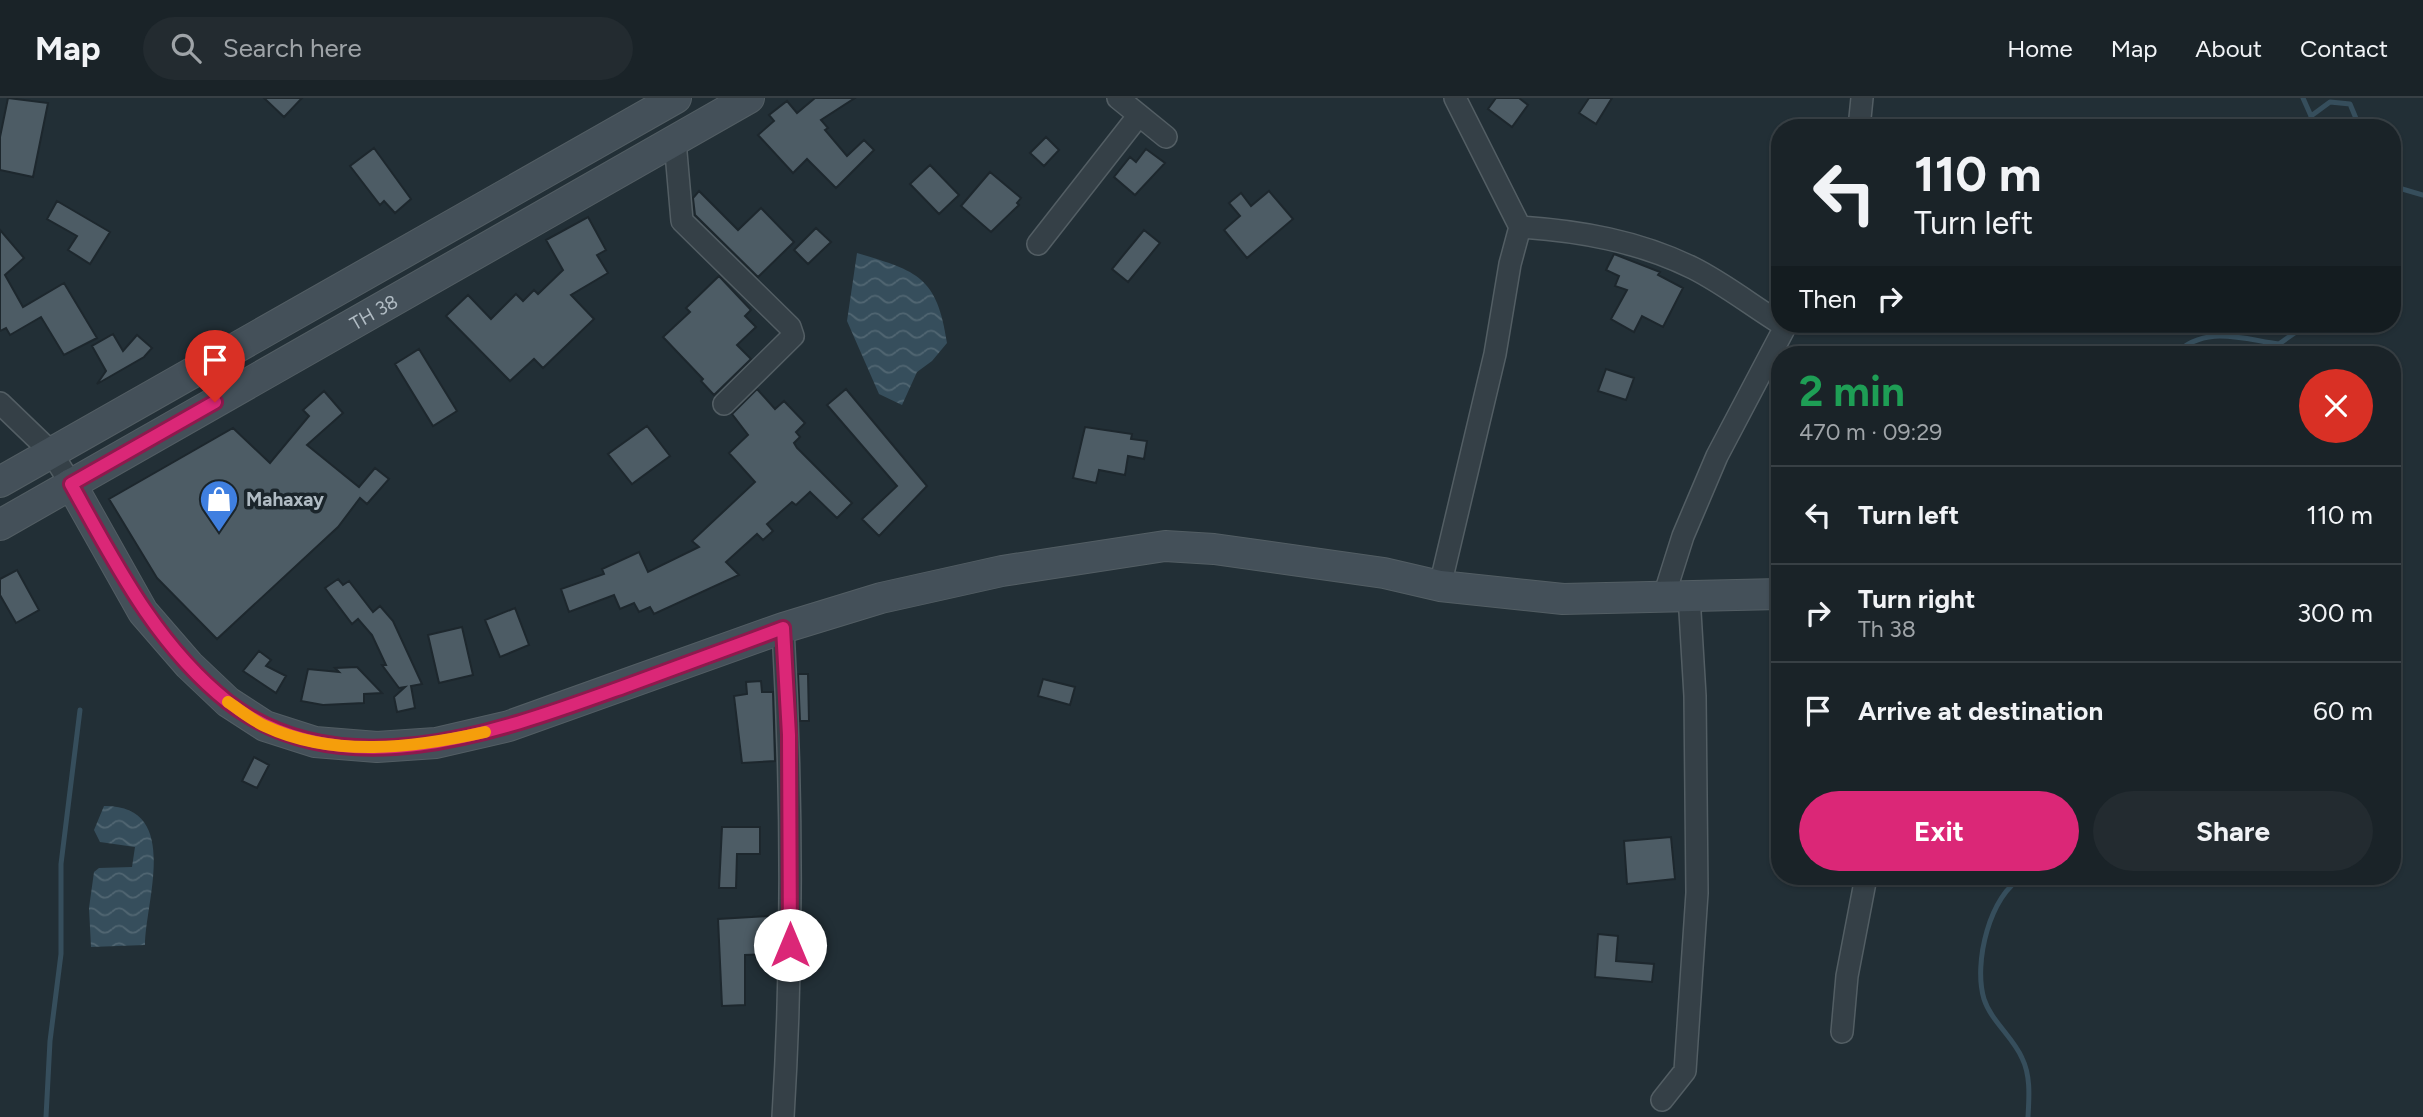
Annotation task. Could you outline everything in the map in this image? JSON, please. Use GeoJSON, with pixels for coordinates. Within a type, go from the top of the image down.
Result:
{"type":"FeatureCollection","features":[{"type":"Feature","properties":{"kind":"street"},"geometry":{"type":"LineString","coordinates":[[678,98],[687,134],[682,221],[790,327],[793,336],[724,404]]}},
{"type":"Feature","properties":{"kind":"street","name":"TH 38"},"geometry":{"type":"LineString","coordinates":[[0,482],[678,98]]}},
{"type":"Feature","properties":{"kind":"street","name":"TH 38"},"geometry":{"type":"LineString","coordinates":[[0,525],[750,98]]}},
{"type":"Feature","properties":{"kind":"street"},"geometry":{"type":"LineString","coordinates":[[1118,98],[1166,137]]}},
{"type":"Feature","properties":{"kind":"street"},"geometry":{"type":"LineString","coordinates":[[1440,586],[1495,354],[1510,264],[1520,227],[1455,98]]}},
{"type":"Feature","properties":{"kind":"street"},"geometry":{"type":"LineString","coordinates":[[1860,119],[1862,98]]}},
{"type":"Feature","properties":{"kind":"street"},"geometry":{"type":"LineString","coordinates":[[1038,244],[1139,115]]}},
{"type":"Feature","properties":{"kind":"street"},"geometry":{"type":"LineString","coordinates":[[1520,227],[1573,231],[1656,253],[1695,268],[1771,316]]}},
{"type":"Feature","properties":{"kind":"street"},"geometry":{"type":"LineString","coordinates":[[1662,1100],[1685,1070],[1697,893],[1695,696],[1676,596],[1683,536],[1717,456],[1771,348]]}},
{"type":"Feature","properties":{"kind":"street"},"geometry":{"type":"LineString","coordinates":[[0,403],[51,452],[144,612],[189,665],[228,702],[265,726],[315,742],[377,747],[436,743],[509,726],[783,628],[881,598],[1002,571],[1165,546],[1214,549],[1440,586],[1563,599],[1771,594]]}},
{"type":"Feature","properties":{"kind":"street"},"geometry":{"type":"LineString","coordinates":[[783,628],[789,735],[790,970],[783,1117]]}},
{"type":"Feature","properties":{"kind":"street"},"geometry":{"type":"LineString","coordinates":[[1842,1032],[1847,976],[1864,885]]}},
{"type":"Feature","properties":{"kind":"water"},"geometry":{"type":"Polygon","coordinates":[[[857,253],[895,265],[920,279],[930,289],[943,320],[947,343],[932,361],[917,372],[902,405],[879,394],[847,321],[857,253]]]}},
{"type":"Feature","properties":{"kind":"water"},"geometry":{"type":"Polygon","coordinates":[[[104,806],[128,810],[143,821],[151,838],[153,882],[145,945],[91,947],[89,908],[94,872],[99,868],[132,867],[135,847],[100,842],[94,830],[104,806]]]}},
{"type":"Feature","properties":{"kind":"building"},"geometry":{"type":"Polygon","coordinates":[[[8,98],[48,103],[33,177],[0,170],[0,137],[8,98]]]}},
{"type":"Feature","properties":{"kind":"building"},"geometry":{"type":"Polygon","coordinates":[[[264,98],[302,98],[284,117],[264,98]]]}},
{"type":"Feature","properties":{"kind":"building"},"geometry":{"type":"Polygon","coordinates":[[[815,98],[855,98],[821,120],[828,128],[825,130],[847,156],[864,140],[874,150],[836,188],[807,159],[793,173],[758,135],[774,121],[769,115],[787,101],[797,113],[815,98]]]}},
{"type":"Feature","properties":{"kind":"building"},"geometry":{"type":"Polygon","coordinates":[[[1496,98],[1519,98],[1528,105],[1512,127],[1488,109],[1496,98]]]}},
{"type":"Feature","properties":{"kind":"building"},"geometry":{"type":"Polygon","coordinates":[[[1589,98],[1612,98],[1596,124],[1579,113],[1589,98]]]}},
{"type":"Feature","properties":{"kind":"building"},"geometry":{"type":"Polygon","coordinates":[[[1046,137],[1059,150],[1044,166],[1030,153],[1046,137]]]}},
{"type":"Feature","properties":{"kind":"building"},"geometry":{"type":"Polygon","coordinates":[[[374,148],[411,199],[395,213],[384,201],[380,205],[350,166],[374,148]]]}},
{"type":"Feature","properties":{"kind":"building"},"geometry":{"type":"Polygon","coordinates":[[[1146,149],[1165,163],[1135,195],[1114,177],[1130,157],[1136,162],[1146,149]]]}},
{"type":"Feature","properties":{"kind":"building"},"geometry":{"type":"Polygon","coordinates":[[[930,165],[959,195],[939,214],[910,184],[930,165]]]}},
{"type":"Feature","properties":{"kind":"building"},"geometry":{"type":"Polygon","coordinates":[[[990,172],[1021,198],[1017,203],[1019,205],[991,232],[961,206],[990,172]]]}},
{"type":"Feature","properties":{"kind":"building"},"geometry":{"type":"Polygon","coordinates":[[[699,191],[738,230],[761,208],[794,242],[758,277],[695,215],[693,198],[699,191]]]}},
{"type":"Feature","properties":{"kind":"building"},"geometry":{"type":"Polygon","coordinates":[[[1269,191],[1293,219],[1247,258],[1224,230],[1240,216],[1229,203],[1241,193],[1251,206],[1269,191]]]}},
{"type":"Feature","properties":{"kind":"building"},"geometry":{"type":"Polygon","coordinates":[[[57,201],[110,232],[90,264],[68,250],[77,236],[47,219],[57,201]]]}},
{"type":"Feature","properties":{"kind":"building"},"geometry":{"type":"Polygon","coordinates":[[[588,217],[606,250],[597,255],[608,273],[571,295],[594,319],[543,368],[534,359],[510,381],[446,316],[468,295],[491,319],[516,294],[523,301],[534,290],[538,294],[563,270],[546,240],[588,217]]]}},
{"type":"Feature","properties":{"kind":"building"},"geometry":{"type":"Polygon","coordinates":[[[816,228],[831,242],[808,264],[794,250],[816,228]]]}},
{"type":"Feature","properties":{"kind":"building"},"geometry":{"type":"Polygon","coordinates":[[[0,230],[24,258],[5,275],[23,307],[64,283],[97,338],[64,355],[41,317],[10,335],[6,328],[0,331],[0,230]]]}},
{"type":"Feature","properties":{"kind":"building"},"geometry":{"type":"Polygon","coordinates":[[[1144,230],[1160,243],[1128,282],[1112,269],[1144,230]]]}},
{"type":"Feature","properties":{"kind":"building"},"geometry":{"type":"Polygon","coordinates":[[[1614,254],[1660,272],[1658,275],[1683,288],[1663,327],[1642,316],[1634,332],[1611,319],[1627,290],[1615,286],[1619,276],[1606,270],[1614,254]]]}},
{"type":"Feature","properties":{"kind":"building"},"geometry":{"type":"Polygon","coordinates":[[[719,276],[751,310],[745,316],[756,327],[737,345],[751,359],[714,395],[701,381],[703,379],[663,337],[690,312],[686,308],[719,276]]]}},
{"type":"Feature","properties":{"kind":"building"},"geometry":{"type":"Polygon","coordinates":[[[113,334],[123,351],[137,335],[152,348],[144,357],[97,384],[106,371],[92,346],[113,334]]]}},
{"type":"Feature","properties":{"kind":"building"},"geometry":{"type":"Polygon","coordinates":[[[419,349],[457,411],[433,426],[395,364],[419,349]]]}},
{"type":"Feature","properties":{"kind":"building"},"geometry":{"type":"Polygon","coordinates":[[[1606,369],[1634,378],[1626,400],[1598,391],[1606,369]]]}},
{"type":"Feature","properties":{"kind":"building"},"geometry":{"type":"Polygon","coordinates":[[[757,389],[775,409],[784,401],[805,423],[796,432],[800,437],[794,443],[852,503],[837,518],[810,492],[796,505],[792,502],[767,524],[773,531],[763,540],[757,534],[726,562],[739,575],[654,614],[650,607],[639,612],[634,603],[620,609],[614,595],[569,612],[561,589],[604,574],[602,569],[639,552],[648,572],[699,547],[692,541],[755,482],[729,453],[748,435],[732,414],[757,389]]]}},
{"type":"Feature","properties":{"kind":"building"},"geometry":{"type":"Polygon","coordinates":[[[846,389],[927,486],[879,536],[862,519],[897,486],[827,405],[846,389]]]}},
{"type":"Feature","properties":{"kind":"building"},"geometry":{"type":"Polygon","coordinates":[[[324,391],[343,413],[307,445],[359,487],[375,468],[389,479],[367,504],[360,498],[338,527],[217,639],[157,578],[109,499],[233,428],[270,463],[309,416],[303,410],[324,391]]]}},
{"type":"Feature","properties":{"kind":"building"},"geometry":{"type":"Polygon","coordinates":[[[647,426],[670,456],[632,484],[608,454],[647,426]]]}},
{"type":"Feature","properties":{"kind":"building"},"geometry":{"type":"Polygon","coordinates":[[[1085,427],[1132,434],[1131,439],[1147,441],[1144,459],[1128,456],[1125,475],[1099,470],[1096,483],[1073,478],[1085,427]]]}},
{"type":"Feature","properties":{"kind":"building"},"geometry":{"type":"Polygon","coordinates":[[[17,570],[39,610],[16,623],[0,595],[0,579],[17,570]]]}},
{"type":"Feature","properties":{"kind":"building"},"geometry":{"type":"Polygon","coordinates":[[[338,579],[343,585],[349,581],[373,612],[380,606],[393,621],[422,684],[411,686],[415,708],[397,712],[394,697],[405,687],[399,688],[382,665],[386,665],[372,635],[358,619],[352,624],[325,588],[338,579]]]}},
{"type":"Feature","properties":{"kind":"building"},"geometry":{"type":"Polygon","coordinates":[[[515,608],[529,645],[500,657],[485,620],[515,608]]]}},
{"type":"Feature","properties":{"kind":"building"},"geometry":{"type":"Polygon","coordinates":[[[462,627],[473,675],[439,683],[428,635],[462,627]]]}},
{"type":"Feature","properties":{"kind":"building"},"geometry":{"type":"Polygon","coordinates":[[[259,651],[271,660],[266,666],[286,676],[276,693],[243,671],[259,651]]]}},
{"type":"Feature","properties":{"kind":"building"},"geometry":{"type":"Polygon","coordinates":[[[357,667],[382,693],[364,694],[364,703],[323,705],[301,701],[308,669],[339,672],[335,668],[357,667]]]}},
{"type":"Feature","properties":{"kind":"building"},"geometry":{"type":"Polygon","coordinates":[[[798,674],[808,674],[809,721],[800,721],[798,674]]]}},
{"type":"Feature","properties":{"kind":"building"},"geometry":{"type":"Polygon","coordinates":[[[1043,679],[1075,687],[1070,705],[1038,696],[1043,679]]]}},
{"type":"Feature","properties":{"kind":"building"},"geometry":{"type":"Polygon","coordinates":[[[761,681],[762,692],[773,692],[775,761],[742,763],[734,696],[747,694],[746,682],[761,681]]]}},
{"type":"Feature","properties":{"kind":"building"},"geometry":{"type":"Polygon","coordinates":[[[254,757],[269,765],[257,788],[242,781],[254,757]]]}},
{"type":"Feature","properties":{"kind":"building"},"geometry":{"type":"Polygon","coordinates":[[[722,827],[760,827],[760,854],[737,854],[736,888],[719,888],[722,827]]]}},
{"type":"Feature","properties":{"kind":"building"},"geometry":{"type":"Polygon","coordinates":[[[1671,837],[1675,879],[1627,884],[1624,841],[1671,837]]]}},
{"type":"Feature","properties":{"kind":"building"},"geometry":{"type":"Polygon","coordinates":[[[769,916],[770,954],[745,955],[745,1005],[722,1006],[718,919],[769,916]]]}},
{"type":"Feature","properties":{"kind":"building"},"geometry":{"type":"Polygon","coordinates":[[[1598,934],[1618,936],[1616,961],[1654,964],[1652,982],[1595,977],[1598,934]]]}},
{"type":"Feature","properties":{"kind":"waterway"},"geometry":{"type":"LineString","coordinates":[[2303,98],[2310,119]]}},
{"type":"Feature","properties":{"kind":"waterway"},"geometry":{"type":"LineString","coordinates":[[2311,116],[2330,102],[2350,104],[2356,119]]}},
{"type":"Feature","properties":{"kind":"waterway"},"geometry":{"type":"LineString","coordinates":[[2401,189],[2423,195]]}},
{"type":"Feature","properties":{"kind":"waterway"},"geometry":{"type":"LineString","coordinates":[[2185,346],[2198,340],[2224,336],[2279,344],[2295,333]]}},
{"type":"Feature","properties":{"kind":"waterway"},"geometry":{"type":"LineString","coordinates":[[46,1117],[50,1041],[61,954],[61,864],[80,710]]}},
{"type":"Feature","properties":{"kind":"waterway"},"geometry":{"type":"LineString","coordinates":[[2012,885],[2001,898],[1987,931],[1981,984],[1987,1007],[2018,1050],[2025,1065],[2029,1087],[2028,1117]]}},
{"type":"Feature","properties":{"kind":"slow traffic"},"geometry":{"type":"LineString","coordinates":[[228,702],[265,726],[315,742],[377,747],[436,743],[485,732]]}},
{"type":"Feature","properties":{"kind":"place","name":"Mahaxay"},"geometry":{"type":"Point","coordinates":[219,533]}},
{"type":"Feature","properties":{"kind":"route"},"geometry":{"type":"LineString","coordinates":[[215,402],[71,484],[144,612],[189,665],[228,702],[265,726],[315,742],[377,747],[436,743],[509,726],[585,701],[783,628],[789,735],[790,945]]}}]}
